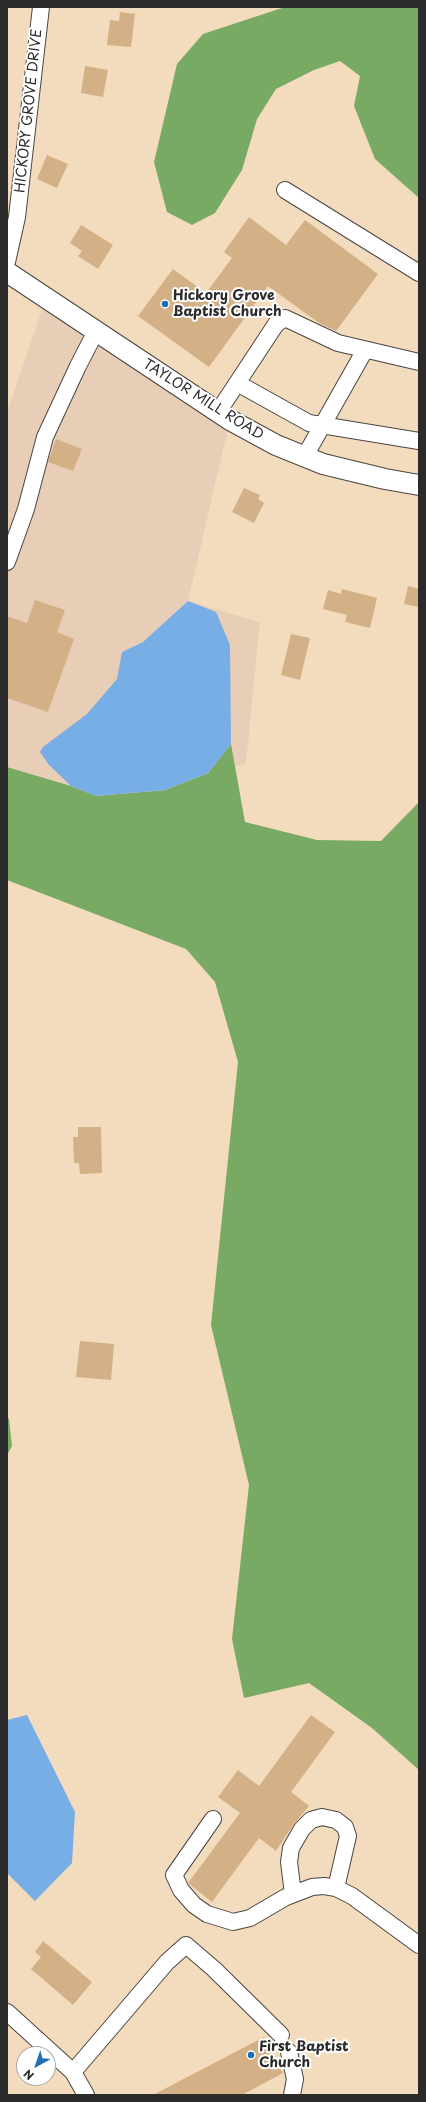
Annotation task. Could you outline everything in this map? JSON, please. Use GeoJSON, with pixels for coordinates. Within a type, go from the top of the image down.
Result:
{"type":"FeatureCollection","features":[{"type":"Feature","properties":{"kind":"main road","name":"TAYLOR MILL ROAD"},"geometry":{"type":"LineString","coordinates":[[7,272],[218,412],[276,445],[324,464],[385,479],[419,485]]}},
{"type":"Feature","properties":{"kind":"street","name":"HICKORY GROVE DRIVE"},"geometry":{"type":"LineString","coordinates":[[7,262],[17,217],[41,7]]}},
{"type":"Feature","properties":{"kind":"street"},"geometry":{"type":"LineString","coordinates":[[285,190],[419,273]]}},
{"type":"Feature","properties":{"kind":"street"},"geometry":{"type":"LineString","coordinates":[[218,412],[276,324],[285,318],[338,343],[419,362]]}},
{"type":"Feature","properties":{"kind":"street"},"geometry":{"type":"LineString","coordinates":[[7,562],[26,509],[45,437],[96,331]]}},
{"type":"Feature","properties":{"kind":"street"},"geometry":{"type":"LineString","coordinates":[[305,456],[365,350]]}},
{"type":"Feature","properties":{"kind":"street"},"geometry":{"type":"LineString","coordinates":[[237,384],[309,423],[419,441]]}},
{"type":"Feature","properties":{"kind":"street"},"geometry":{"type":"LineString","coordinates":[[293,1894],[289,1862],[291,1848],[302,1829],[311,1820],[322,1817],[336,1820],[345,1827],[348,1836],[336,1888]]}},
{"type":"Feature","properties":{"kind":"street"},"geometry":{"type":"LineString","coordinates":[[213,1819],[174,1876],[181,1890],[194,1905],[207,1914],[233,1922],[250,1918],[293,1894],[312,1887],[336,1888],[352,1896],[419,1945]]}},
{"type":"Feature","properties":{"kind":"street"},"geometry":{"type":"LineString","coordinates":[[73,2072],[167,1962],[186,1945],[281,2035]]}},
{"type":"Feature","properties":{"kind":"street"},"geometry":{"type":"LineString","coordinates":[[7,2012],[73,2072],[86,2095]]}},
{"type":"Feature","properties":{"kind":"street"},"geometry":{"type":"LineString","coordinates":[[289,2052],[296,2079],[292,2095]]}},
{"type":"Feature","properties":{"kind":"shaded area"},"geometry":{"type":"Polygon","coordinates":[[[46,298],[230,420],[188,601],[260,622],[246,764],[96,796],[71,786],[7,767],[7,412],[46,298]]]}},
{"type":"Feature","properties":{"kind":"green space"},"geometry":{"type":"Polygon","coordinates":[[[285,7],[419,7],[419,198],[375,159],[354,106],[360,76],[340,61],[314,70],[276,89],[257,119],[242,170],[215,213],[192,225],[167,212],[154,162],[177,64],[203,34],[285,7]]]}},
{"type":"Feature","properties":{"kind":"green space"},"geometry":{"type":"Polygon","coordinates":[[[231,744],[245,822],[317,840],[381,841],[419,802],[419,1770],[372,1728],[309,1683],[244,1698],[232,1639],[249,1485],[211,1325],[238,1062],[215,982],[186,949],[7,880],[7,767],[71,786],[96,796],[165,790],[208,773],[231,744]]]}},
{"type":"Feature","properties":{"kind":"green space"},"geometry":{"type":"Polygon","coordinates":[[[7,1416],[9,1419],[12,1446],[7,1455],[7,1416]]]}},
{"type":"Feature","properties":{"kind":"water"},"geometry":{"type":"Polygon","coordinates":[[[188,601],[216,612],[230,645],[231,744],[208,773],[165,790],[96,796],[71,786],[49,765],[40,752],[43,747],[87,714],[117,679],[122,652],[143,642],[188,601]]]}},
{"type":"Feature","properties":{"kind":"water"},"geometry":{"type":"Polygon","coordinates":[[[27,1715],[75,1812],[72,1863],[35,1901],[7,1873],[7,1720],[27,1715]]]}},
{"type":"Feature","properties":{"kind":"building"},"geometry":{"type":"Polygon","coordinates":[[[120,12],[135,14],[131,47],[107,45],[110,20],[119,21],[120,12]]]}},
{"type":"Feature","properties":{"kind":"building"},"geometry":{"type":"Polygon","coordinates":[[[85,66],[108,70],[103,97],[81,93],[85,66]]]}},
{"type":"Feature","properties":{"kind":"building"},"geometry":{"type":"Polygon","coordinates":[[[47,155],[68,164],[57,188],[37,179],[47,155]]]}},
{"type":"Feature","properties":{"kind":"building"},"geometry":{"type":"Polygon","coordinates":[[[249,217],[286,245],[305,220],[378,274],[336,331],[319,323],[268,286],[209,367],[138,316],[173,269],[206,293],[232,258],[224,252],[249,217]]]}},
{"type":"Feature","properties":{"kind":"building"},"geometry":{"type":"Polygon","coordinates":[[[81,225],[113,245],[98,269],[78,256],[82,251],[70,243],[81,225]]]}},
{"type":"Feature","properties":{"kind":"building"},"geometry":{"type":"Polygon","coordinates":[[[56,439],[82,449],[73,471],[48,462],[56,439]]]}},
{"type":"Feature","properties":{"kind":"building"},"geometry":{"type":"Polygon","coordinates":[[[244,488],[260,495],[258,499],[264,503],[254,523],[232,512],[244,488]]]}},
{"type":"Feature","properties":{"kind":"building"},"geometry":{"type":"Polygon","coordinates":[[[408,586],[419,589],[419,607],[404,604],[408,586]]]}},
{"type":"Feature","properties":{"kind":"building"},"geometry":{"type":"Polygon","coordinates":[[[342,589],[377,598],[370,628],[345,622],[347,615],[323,609],[328,590],[341,594],[342,589]]]}},
{"type":"Feature","properties":{"kind":"building"},"geometry":{"type":"Polygon","coordinates":[[[35,600],[65,610],[57,632],[74,639],[48,712],[7,698],[7,616],[27,623],[35,600]]]}},
{"type":"Feature","properties":{"kind":"building"},"geometry":{"type":"Polygon","coordinates":[[[291,634],[310,638],[300,680],[281,675],[291,634]]]}},
{"type":"Feature","properties":{"kind":"building"},"geometry":{"type":"Polygon","coordinates":[[[78,1127],[101,1127],[102,1173],[80,1174],[79,1163],[74,1163],[73,1137],[78,1137],[78,1127]]]}},
{"type":"Feature","properties":{"kind":"building"},"geometry":{"type":"Polygon","coordinates":[[[80,1341],[114,1344],[111,1380],[76,1377],[80,1341]]]}},
{"type":"Feature","properties":{"kind":"building"},"geometry":{"type":"Polygon","coordinates":[[[311,1715],[335,1732],[291,1792],[309,1806],[294,1824],[276,1851],[259,1838],[212,1902],[188,1883],[240,1813],[218,1797],[238,1770],[259,1786],[311,1715]]]}},
{"type":"Feature","properties":{"kind":"building"},"geometry":{"type":"Polygon","coordinates":[[[43,1941],[92,1982],[73,2005],[31,1969],[41,1957],[35,1952],[43,1941]]]}},
{"type":"Feature","properties":{"kind":"building","name":"First Baptist Church"},"geometry":{"type":"Polygon","coordinates":[[[264,2037],[283,2073],[242,2095],[153,2095],[264,2037]]]}},
{"type":"Feature","properties":{"kind":"place","name":"Hickory Grove Baptist Church"},"geometry":{"type":"Point","coordinates":[165,304]}},
{"type":"Feature","properties":{"kind":"place","name":"First Baptist Church"},"geometry":{"type":"Point","coordinates":[251,2055]}}]}
